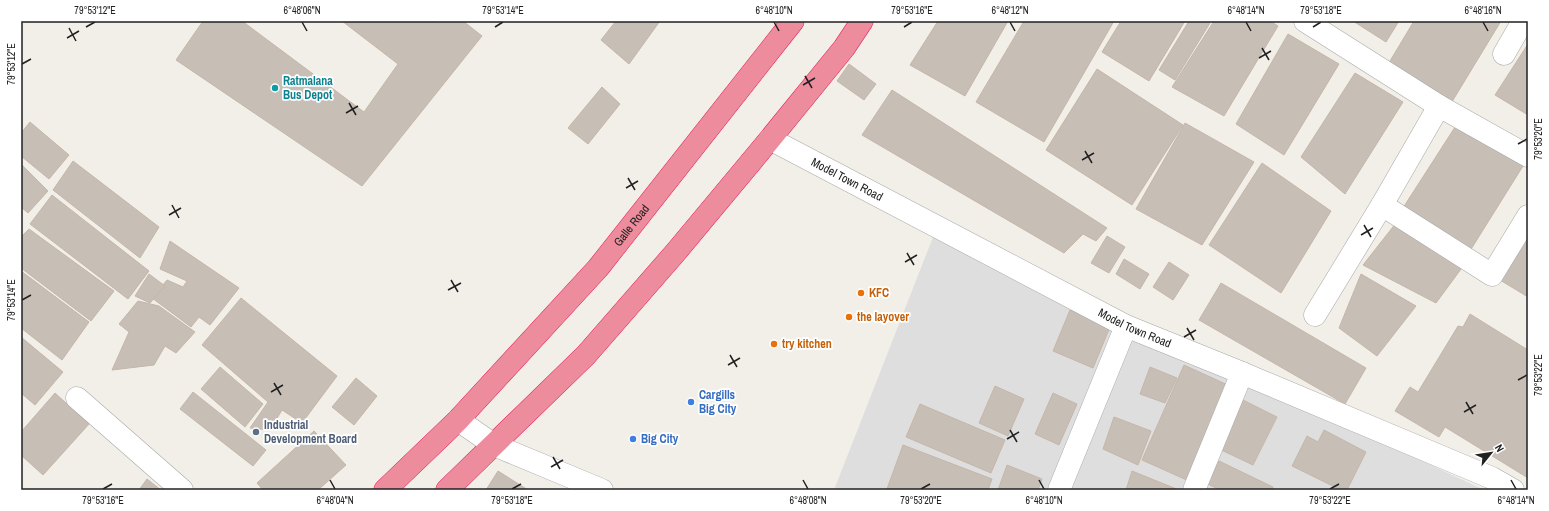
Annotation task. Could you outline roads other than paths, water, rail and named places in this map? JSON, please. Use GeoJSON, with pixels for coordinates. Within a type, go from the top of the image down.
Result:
{"type":"FeatureCollection","features":[{"type":"Feature","properties":{"kind":"highway","name":"Galle Road"},"geometry":{"type":"LineString","coordinates":[[385,490],[458,420],[598,268],[792,21]]}},
{"type":"Feature","properties":{"kind":"highway"},"geometry":{"type":"LineString","coordinates":[[447,490],[586,355],[675,253],[770,139],[844,48],[862,21]]}},
{"type":"Feature","properties":{"kind":"street"},"geometry":{"type":"LineString","coordinates":[[1305,21],[1439,106],[1528,156]]}},
{"type":"Feature","properties":{"kind":"street"},"geometry":{"type":"LineString","coordinates":[[1504,54],[1523,21]]}},
{"type":"Feature","properties":{"kind":"street"},"geometry":{"type":"LineString","coordinates":[[1315,316],[1382,205],[1439,106]]}},
{"type":"Feature","properties":{"kind":"street","name":"Model Town Road"},"geometry":{"type":"LineString","coordinates":[[770,139],[1126,326],[1242,373],[1488,484],[1513,490]]}},
{"type":"Feature","properties":{"kind":"street"},"geometry":{"type":"LineString","coordinates":[[1382,205],[1492,275],[1528,216]]}},
{"type":"Feature","properties":{"kind":"street"},"geometry":{"type":"LineString","coordinates":[[1059,490],[1126,326]]}},
{"type":"Feature","properties":{"kind":"street"},"geometry":{"type":"LineString","coordinates":[[1194,490],[1242,373]]}},
{"type":"Feature","properties":{"kind":"street"},"geometry":{"type":"LineString","coordinates":[[77,398],[182,490]]}},
{"type":"Feature","properties":{"kind":"street"},"geometry":{"type":"LineString","coordinates":[[458,420],[494,445],[602,490]]}},
{"type":"Feature","properties":{"kind":"place","name":"Ratmalana Bus Depot"},"geometry":{"type":"Point","coordinates":[275,88]}},
{"type":"Feature","properties":{"kind":"place","name":"KFC"},"geometry":{"type":"Point","coordinates":[861,293]}},
{"type":"Feature","properties":{"kind":"place","name":"the layover"},"geometry":{"type":"Point","coordinates":[849,317]}},
{"type":"Feature","properties":{"kind":"place","name":"try kitchen"},"geometry":{"type":"Point","coordinates":[774,344]}},
{"type":"Feature","properties":{"kind":"place","name":"Cargills Big City"},"geometry":{"type":"Point","coordinates":[691,402]}},
{"type":"Feature","properties":{"kind":"place","name":"Industrial Development Board"},"geometry":{"type":"Point","coordinates":[256,432]}},
{"type":"Feature","properties":{"kind":"place","name":"Big City"},"geometry":{"type":"Point","coordinates":[633,439]}}]}
